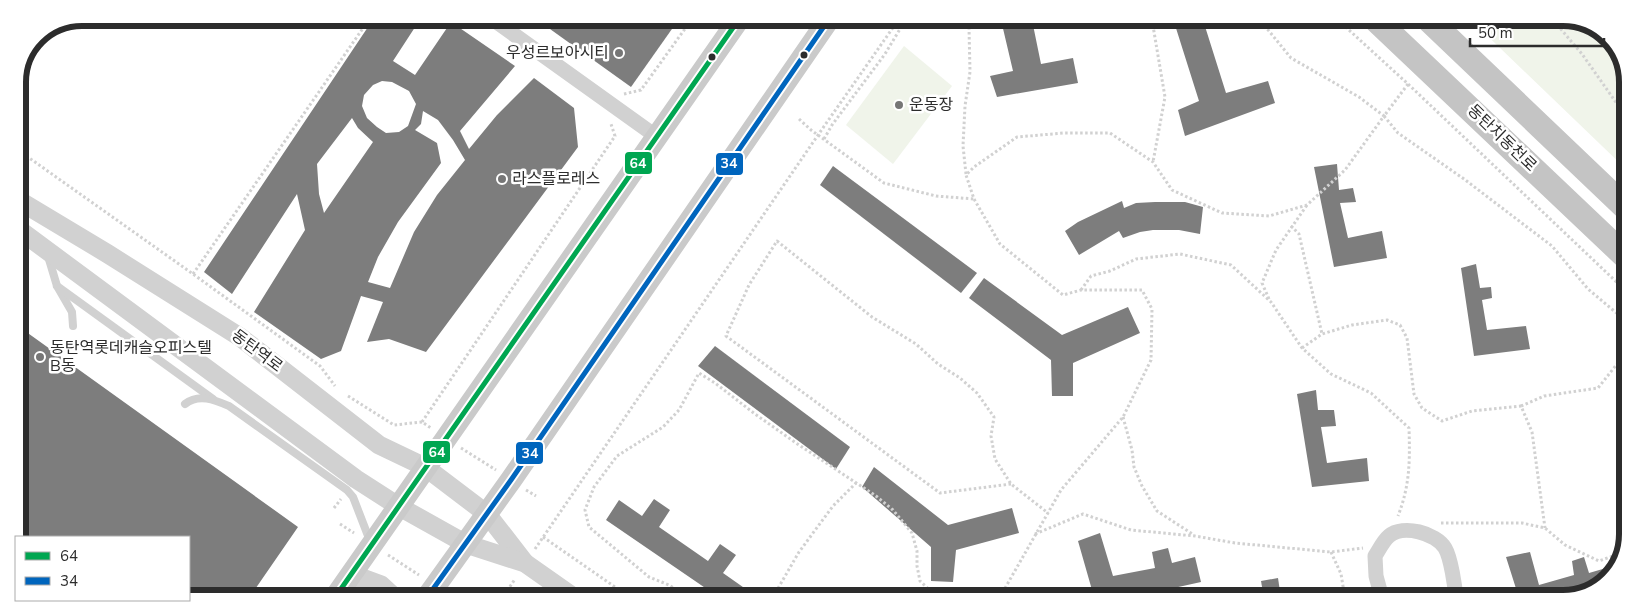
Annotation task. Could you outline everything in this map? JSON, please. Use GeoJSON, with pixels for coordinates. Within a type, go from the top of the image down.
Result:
{"type":"FeatureCollection","features":[{"type":"Feature","properties":{"kind":"main road"},"geometry":{"type":"LineString","coordinates":[[340,588],[734,26]]}},
{"type":"Feature","properties":{"kind":"main road"},"geometry":{"type":"LineString","coordinates":[[432,590],[511,480],[824,26]]}},
{"type":"Feature","properties":{"kind":"main road","name":"동탄치동천로"},"geometry":{"type":"LineString","coordinates":[[1383,26],[1619,250]]}},
{"type":"Feature","properties":{"kind":"main road"},"geometry":{"type":"LineString","coordinates":[[1435,26],[1619,201]]}},
{"type":"Feature","properties":{"kind":"street"},"geometry":{"type":"LineString","coordinates":[[502,26],[656,137]]}},
{"type":"Feature","properties":{"kind":"street","name":"동탄역로"},"geometry":{"type":"LineString","coordinates":[[26,210],[108,254],[240,337],[379,445],[425,466],[487,514],[525,563]]}},
{"type":"Feature","properties":{"kind":"street"},"geometry":{"type":"LineString","coordinates":[[26,235],[356,478],[398,506],[466,544],[525,563],[563,590]]}},
{"type":"Feature","properties":{"kind":"street"},"geometry":{"type":"LineString","coordinates":[[1380,590],[1376,576],[1375,556],[1390,535],[1410,529],[1434,537],[1445,548],[1455,590]]}},
{"type":"Feature","properties":{"kind":"street"},"geometry":{"type":"LineString","coordinates":[[340,588],[362,578],[381,585],[386,590]]}},
{"type":"Feature","properties":{"kind":"lane"},"geometry":{"type":"LineString","coordinates":[[46,250],[57,286],[72,312],[73,326]]}},
{"type":"Feature","properties":{"kind":"lane"},"geometry":{"type":"LineString","coordinates":[[57,286],[213,399],[229,406],[348,490],[353,497],[372,544]]}},
{"type":"Feature","properties":{"kind":"lane"},"geometry":{"type":"LineString","coordinates":[[186,404],[190,400],[199,398],[213,399]]}},
{"type":"Feature","properties":{"kind":"path"},"geometry":{"type":"LineString","coordinates":[[194,274],[364,26]]}},
{"type":"Feature","properties":{"kind":"path"},"geometry":{"type":"LineString","coordinates":[[618,90],[626,95],[641,90],[687,26]]}},
{"type":"Feature","properties":{"kind":"path"},"geometry":{"type":"LineString","coordinates":[[619,590],[543,537],[818,134],[894,26]]}},
{"type":"Feature","properties":{"kind":"path"},"geometry":{"type":"LineString","coordinates":[[824,139],[832,125],[885,54],[902,26]]}},
{"type":"Feature","properties":{"kind":"path"},"geometry":{"type":"LineString","coordinates":[[964,26],[968,28],[970,72],[965,106],[963,146],[966,175],[974,199],[1000,244],[1063,295],[1081,290],[1142,290],[1152,309],[1151,360],[1123,417],[1061,490],[1034,534],[1004,590]]}},
{"type":"Feature","properties":{"kind":"path"},"geometry":{"type":"LineString","coordinates":[[1153,26],[1165,97],[1153,162]]}},
{"type":"Feature","properties":{"kind":"path"},"geometry":{"type":"LineString","coordinates":[[1265,26],[1291,58],[1359,97],[1384,116],[1398,133],[1464,179],[1552,246],[1588,289],[1619,315]]}},
{"type":"Feature","properties":{"kind":"path"},"geometry":{"type":"LineString","coordinates":[[1345,26],[1619,284]]}},
{"type":"Feature","properties":{"kind":"path"},"geometry":{"type":"LineString","coordinates":[[1558,26],[1582,54],[1619,107]]}},
{"type":"Feature","properties":{"kind":"path"},"geometry":{"type":"LineString","coordinates":[[1396,520],[1404,499],[1410,466],[1409,428],[1371,393],[1331,374],[1302,348],[1271,302],[1262,283],[1276,250],[1291,226],[1307,205],[1345,170],[1408,84]]}},
{"type":"Feature","properties":{"kind":"path"},"geometry":{"type":"LineString","coordinates":[[798,119],[884,183],[936,196],[974,199]]}},
{"type":"Feature","properties":{"kind":"path"},"geometry":{"type":"LineString","coordinates":[[345,394],[394,425],[422,422],[615,136],[611,122]]}},
{"type":"Feature","properties":{"kind":"path"},"geometry":{"type":"LineString","coordinates":[[966,175],[974,167],[1017,137],[1064,133],[1110,133],[1153,162],[1172,190],[1222,212],[1269,216],[1307,205]]}},
{"type":"Feature","properties":{"kind":"path"},"geometry":{"type":"LineString","coordinates":[[26,156],[320,366],[337,389]]}},
{"type":"Feature","properties":{"kind":"path"},"geometry":{"type":"LineString","coordinates":[[1291,226],[1299,234],[1322,334]]}},
{"type":"Feature","properties":{"kind":"path"},"geometry":{"type":"LineString","coordinates":[[1010,484],[940,493],[726,336],[749,285],[777,241],[872,317],[916,344],[938,364],[960,378],[977,393],[994,417],[991,436],[995,460],[1010,484],[1048,513]]}},
{"type":"Feature","properties":{"kind":"path"},"geometry":{"type":"LineString","coordinates":[[1081,290],[1091,276],[1110,271],[1136,259],[1180,254],[1231,265],[1271,302]]}},
{"type":"Feature","properties":{"kind":"path"},"geometry":{"type":"LineString","coordinates":[[1302,348],[1322,334],[1352,325],[1386,320],[1400,325],[1407,338],[1414,394],[1422,408],[1442,421],[1472,411],[1521,406],[1544,396],[1598,388],[1619,362]]}},
{"type":"Feature","properties":{"kind":"path"},"geometry":{"type":"LineString","coordinates":[[675,590],[649,577],[596,533],[589,526],[585,510],[594,487],[617,456],[663,427],[679,410],[699,373],[716,383],[778,430],[876,496],[893,510],[912,533],[917,551],[920,581],[930,590]]}},
{"type":"Feature","properties":{"kind":"path"},"geometry":{"type":"LineString","coordinates":[[1521,406],[1532,432],[1545,528]]}},
{"type":"Feature","properties":{"kind":"path"},"geometry":{"type":"LineString","coordinates":[[1123,417],[1132,450],[1134,467],[1142,486],[1157,511],[1195,536]]}},
{"type":"Feature","properties":{"kind":"path"},"geometry":{"type":"LineString","coordinates":[[446,437],[536,496]]}},
{"type":"Feature","properties":{"kind":"path"},"geometry":{"type":"LineString","coordinates":[[777,590],[799,552],[833,506],[856,483]]}},
{"type":"Feature","properties":{"kind":"path"},"geometry":{"type":"LineString","coordinates":[[334,508],[339,502]]}},
{"type":"Feature","properties":{"kind":"path"},"geometry":{"type":"LineString","coordinates":[[1034,534],[1083,514],[1131,530],[1195,536],[1235,543],[1331,552],[1362,548],[1370,543]]}},
{"type":"Feature","properties":{"kind":"path"},"geometry":{"type":"LineString","coordinates":[[1440,523],[1522,523],[1545,528],[1565,545],[1599,561],[1614,556]]}},
{"type":"Feature","properties":{"kind":"path"},"geometry":{"type":"LineString","coordinates":[[1331,552],[1341,574],[1344,590]]}},
{"type":"Feature","properties":{"kind":"path"},"geometry":{"type":"LineString","coordinates":[[508,590],[510,585]]}},
{"type":"Feature","properties":{"kind":"shaded area"},"geometry":{"type":"Polygon","coordinates":[[[1477,26],[1573,27],[1581,29],[1597,38],[1611,54],[1619,79],[1619,162],[1477,26]]]}},
{"type":"Feature","properties":{"kind":"shaded area","name":"운동장"},"geometry":{"type":"Polygon","coordinates":[[[904,46],[952,86],[893,164],[846,125],[904,46]]]}},
{"type":"Feature","properties":{"kind":"building","name":"라스플로레스"},"geometry":{"type":"Polygon","coordinates":[[[369,26],[416,26],[393,61],[415,75],[448,26],[457,26],[515,66],[460,131],[469,149],[497,115],[534,78],[574,108],[578,147],[426,352],[389,339],[367,342],[383,302],[361,296],[341,351],[321,359],[254,312],[305,230],[297,194],[232,294],[204,272],[369,26]],[[382,81],[373,85],[364,95],[362,106],[367,118],[386,133],[399,132],[408,126],[416,104],[409,91],[392,82],[382,81]],[[423,111],[421,124],[415,130],[437,143],[441,163],[398,222],[378,257],[368,282],[390,288],[414,232],[437,195],[465,160],[438,120],[423,111]],[[352,118],[317,164],[319,194],[324,213],[373,142],[358,128],[352,118]]]}},
{"type":"Feature","properties":{"kind":"building","name":"우성르보아시티"},"geometry":{"type":"Polygon","coordinates":[[[546,26],[674,26],[631,87],[546,26]]]}},
{"type":"Feature","properties":{"kind":"building"},"geometry":{"type":"Polygon","coordinates":[[[1002,26],[1033,26],[1041,64],[1073,58],[1078,83],[997,97],[990,76],[1013,71],[1002,26]]]}},
{"type":"Feature","properties":{"kind":"building"},"geometry":{"type":"Polygon","coordinates":[[[1175,26],[1205,26],[1226,93],[1268,81],[1275,103],[1185,136],[1178,110],[1199,101],[1175,26]]]}},
{"type":"Feature","properties":{"kind":"building"},"geometry":{"type":"Polygon","coordinates":[[[1337,164],[1339,190],[1353,188],[1356,202],[1340,203],[1348,238],[1382,231],[1387,258],[1334,267],[1314,167],[1337,164]]]}},
{"type":"Feature","properties":{"kind":"building"},"geometry":{"type":"Polygon","coordinates":[[[833,166],[977,273],[961,293],[820,185],[833,166]]]}},
{"type":"Feature","properties":{"kind":"building"},"geometry":{"type":"Polygon","coordinates":[[[1122,201],[1124,208],[1136,203],[1155,202],[1185,202],[1203,207],[1200,234],[1179,230],[1153,230],[1123,238],[1119,231],[1079,255],[1065,231],[1078,222],[1122,201]]]}},
{"type":"Feature","properties":{"kind":"building"},"geometry":{"type":"Polygon","coordinates":[[[1476,264],[1480,288],[1491,287],[1492,298],[1482,300],[1487,330],[1526,326],[1530,349],[1474,356],[1461,268],[1476,264]]]}},
{"type":"Feature","properties":{"kind":"building"},"geometry":{"type":"Polygon","coordinates":[[[984,278],[1062,335],[1128,307],[1140,333],[1073,363],[1073,396],[1052,396],[1051,360],[969,298],[984,278]]]}},
{"type":"Feature","properties":{"kind":"building"},"geometry":{"type":"Polygon","coordinates":[[[26,332],[298,527],[254,590],[190,590],[190,536],[26,536],[26,332]]]}},
{"type":"Feature","properties":{"kind":"building"},"geometry":{"type":"Polygon","coordinates":[[[715,346],[850,447],[836,469],[698,366],[715,346]]]}},
{"type":"Feature","properties":{"kind":"building"},"geometry":{"type":"Polygon","coordinates":[[[1316,390],[1318,410],[1334,410],[1336,426],[1321,427],[1327,463],[1367,458],[1369,481],[1312,487],[1297,394],[1316,390]]]}},
{"type":"Feature","properties":{"kind":"building"},"geometry":{"type":"Polygon","coordinates":[[[874,467],[948,525],[1012,508],[1019,533],[956,550],[953,582],[931,581],[931,547],[862,487],[874,467]]]}},
{"type":"Feature","properties":{"kind":"building"},"geometry":{"type":"Polygon","coordinates":[[[654,499],[670,510],[659,527],[708,561],[720,544],[736,555],[723,573],[747,590],[708,590],[606,520],[619,500],[642,516],[654,499]]]}},
{"type":"Feature","properties":{"kind":"building"},"geometry":{"type":"Polygon","coordinates":[[[1100,533],[1113,576],[1155,568],[1152,552],[1168,548],[1172,563],[1195,557],[1201,582],[1165,590],[1092,590],[1078,541],[1100,533]]]}},
{"type":"Feature","properties":{"kind":"building"},"geometry":{"type":"Polygon","coordinates":[[[1530,552],[1539,585],[1574,575],[1572,561],[1584,557],[1589,573],[1607,568],[1597,578],[1581,587],[1573,589],[1516,590],[1506,557],[1530,552]]]}},
{"type":"Feature","properties":{"kind":"building"},"geometry":{"type":"Polygon","coordinates":[[[1278,578],[1280,590],[1263,590],[1261,581],[1278,578]]]}},
{"type":"Feature","properties":{"kind":"transit line","name":"64"},"geometry":{"type":"LineString","coordinates":[[340,590],[734,26]]}},
{"type":"Feature","properties":{"kind":"transit line","name":"34"},"geometry":{"type":"LineString","coordinates":[[432,590],[511,480],[824,26]]}},
{"type":"Feature","properties":{"kind":"place","name":"우성르보아시티"},"geometry":{"type":"Point","coordinates":[619,53]}},
{"type":"Feature","properties":{"kind":"place","name":"운동장"},"geometry":{"type":"Point","coordinates":[899,105]}},
{"type":"Feature","properties":{"kind":"place","name":"라스플로레스"},"geometry":{"type":"Point","coordinates":[502,179]}},
{"type":"Feature","properties":{"kind":"place","name":"동탄역롯데캐슬오피스텔 B동"},"geometry":{"type":"Point","coordinates":[40,357]}}]}
